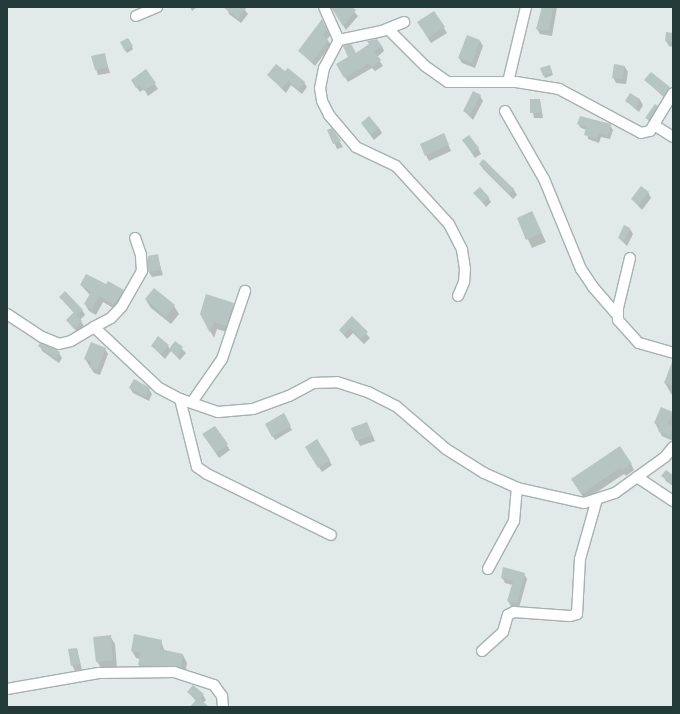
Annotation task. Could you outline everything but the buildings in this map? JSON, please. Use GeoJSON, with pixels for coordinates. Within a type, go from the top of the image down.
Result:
{"type":"FeatureCollection","features":[{"type":"Feature","properties":{"kind":"street"},"geometry":{"type":"LineString","coordinates":[[136,16],[157,7]]}},
{"type":"Feature","properties":{"kind":"street"},"geometry":{"type":"LineString","coordinates":[[324,7],[339,40]]}},
{"type":"Feature","properties":{"kind":"street"},"geometry":{"type":"LineString","coordinates":[[508,82],[526,7]]}},
{"type":"Feature","properties":{"kind":"street"},"geometry":{"type":"LineString","coordinates":[[404,22],[388,29],[339,40],[324,68],[320,88],[322,101],[329,116],[356,147],[396,166],[449,224],[462,250],[465,269],[464,282],[458,296]]}},
{"type":"Feature","properties":{"kind":"street"},"geometry":{"type":"LineString","coordinates":[[388,29],[425,66],[448,82],[508,82],[535,84],[567,92],[641,133],[646,133],[654,125],[673,93]]}},
{"type":"Feature","properties":{"kind":"street"},"geometry":{"type":"LineString","coordinates":[[505,111],[544,179],[581,269],[593,287],[617,315],[623,328],[639,343],[673,353]]}},
{"type":"Feature","properties":{"kind":"street"},"geometry":{"type":"LineString","coordinates":[[654,125],[673,137]]}},
{"type":"Feature","properties":{"kind":"street"},"geometry":{"type":"LineString","coordinates":[[7,314],[42,336],[59,344],[71,341],[94,326],[111,318],[122,306],[142,271],[141,255],[135,238]]}},
{"type":"Feature","properties":{"kind":"street"},"geometry":{"type":"LineString","coordinates":[[617,315],[630,258]]}},
{"type":"Feature","properties":{"kind":"street"},"geometry":{"type":"LineString","coordinates":[[192,402],[222,359],[245,291]]}},
{"type":"Feature","properties":{"kind":"street"},"geometry":{"type":"LineString","coordinates":[[94,326],[159,388],[180,399],[218,412],[253,410],[289,396],[313,383],[337,382],[368,392],[396,406],[446,449],[484,473],[517,488],[584,503],[615,493],[665,457],[673,447]]}},
{"type":"Feature","properties":{"kind":"street"},"geometry":{"type":"LineString","coordinates":[[180,399],[197,467],[207,474],[332,536]]}},
{"type":"Feature","properties":{"kind":"street"},"geometry":{"type":"LineString","coordinates":[[637,477],[673,501]]}},
{"type":"Feature","properties":{"kind":"street"},"geometry":{"type":"LineString","coordinates":[[488,569],[514,521],[517,488]]}},
{"type":"Feature","properties":{"kind":"street"},"geometry":{"type":"LineString","coordinates":[[482,651],[503,632],[508,615],[514,612],[570,616],[577,614],[580,559],[596,499]]}},
{"type":"Feature","properties":{"kind":"street"},"geometry":{"type":"LineString","coordinates":[[7,689],[99,673],[174,672],[214,685],[222,696],[223,707]]}}]}
